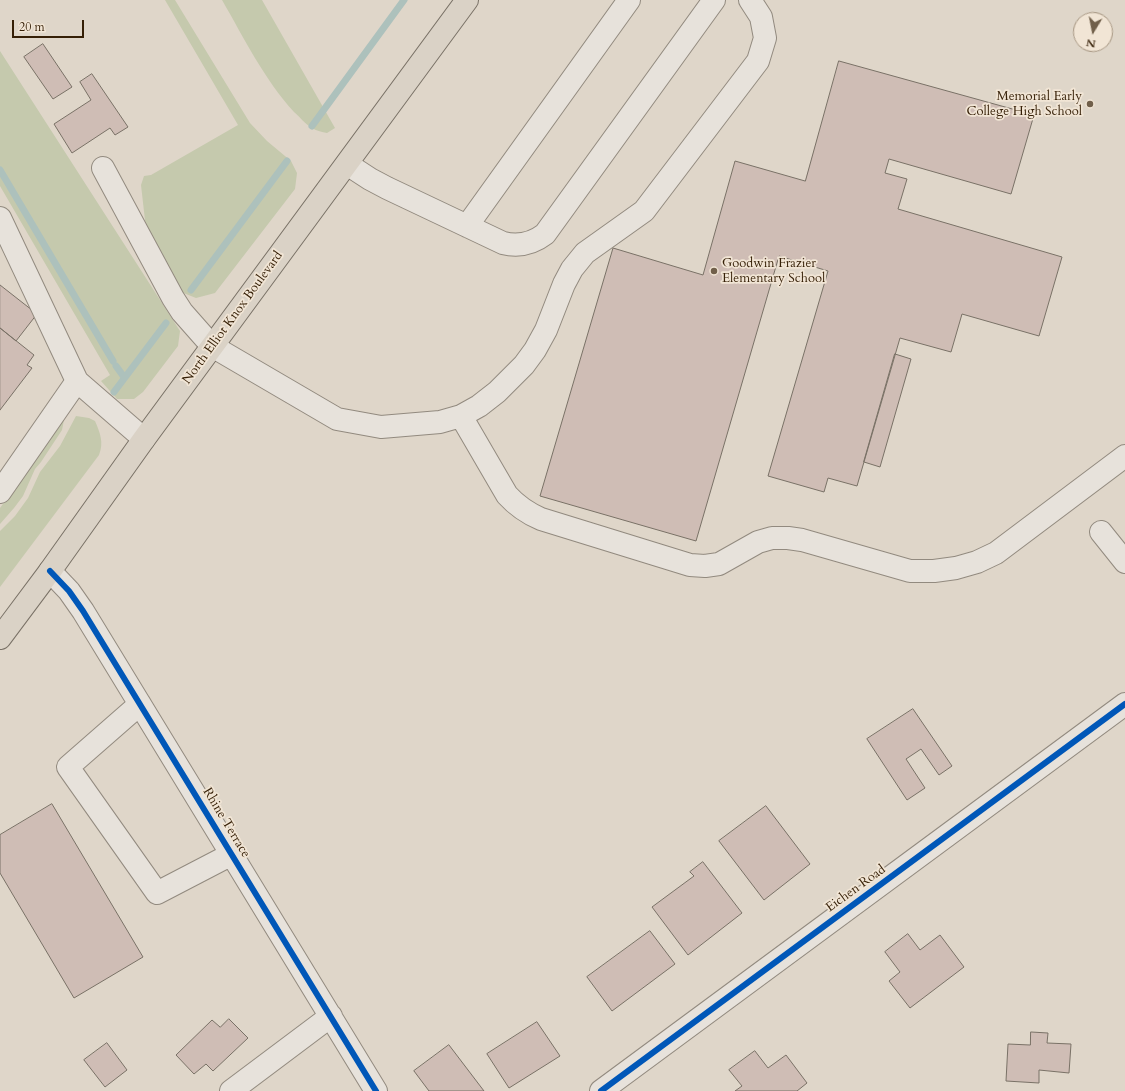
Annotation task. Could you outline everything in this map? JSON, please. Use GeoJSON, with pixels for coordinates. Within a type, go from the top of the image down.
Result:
{"type":"FeatureCollection","features":[{"type":"Feature","properties":{"kind":"main road","name":"North Elliot Knox Boulevard"},"geometry":{"type":"LineString","coordinates":[[0,638],[212,346],[467,0]]}},
{"type":"Feature","properties":{"kind":"street"},"geometry":{"type":"LineString","coordinates":[[466,226],[629,0]]}},
{"type":"Feature","properties":{"kind":"street"},"geometry":{"type":"LineString","coordinates":[[347,164],[370,180],[503,243],[513,246],[536,241],[545,234],[714,0]]}},
{"type":"Feature","properties":{"kind":"street"},"geometry":{"type":"LineString","coordinates":[[103,168],[173,298],[182,312],[212,346],[338,419],[381,427],[440,422],[461,416],[479,406],[497,392],[524,365],[535,350],[546,330],[564,284],[572,269],[585,253],[644,211],[758,61],[765,38],[761,17],[750,0]]}},
{"type":"Feature","properties":{"kind":"street"},"geometry":{"type":"LineString","coordinates":[[0,218],[77,381],[144,439]]}},
{"type":"Feature","properties":{"kind":"street"},"geometry":{"type":"LineString","coordinates":[[0,492],[77,381]]}},
{"type":"Feature","properties":{"kind":"street"},"geometry":{"type":"LineString","coordinates":[[461,416],[507,495],[516,505],[528,513],[541,519],[690,565],[705,566],[719,564],[758,542],[772,538],[788,538],[802,540],[910,570],[934,571],[956,568],[977,562],[996,553],[1125,456]]}},
{"type":"Feature","properties":{"kind":"street"},"geometry":{"type":"LineString","coordinates":[[1101,532],[1125,562]]}},
{"type":"Feature","properties":{"kind":"street","name":"Rhine Terrace"},"geometry":{"type":"LineString","coordinates":[[50,571],[69,591],[83,611],[376,1091]]}},
{"type":"Feature","properties":{"kind":"street"},"geometry":{"type":"LineString","coordinates":[[140,704],[68,767],[157,893],[232,854]]}},
{"type":"Feature","properties":{"kind":"street","name":"Eichen Road"},"geometry":{"type":"LineString","coordinates":[[601,1091],[1125,704]]}},
{"type":"Feature","properties":{"kind":"street"},"geometry":{"type":"LineString","coordinates":[[231,1091],[331,1016]]}},
{"type":"Feature","properties":{"kind":"green space"},"geometry":{"type":"Polygon","coordinates":[[[165,0],[175,0],[250,123],[267,141],[291,161],[297,173],[295,189],[215,293],[196,298],[181,292],[146,229],[141,185],[144,176],[151,175],[238,125],[165,0]]]}},
{"type":"Feature","properties":{"kind":"green space"},"geometry":{"type":"Polygon","coordinates":[[[222,0],[262,0],[335,128],[327,133],[321,132],[307,125],[294,112],[264,72],[222,0]]]}},
{"type":"Feature","properties":{"kind":"green space"},"geometry":{"type":"Polygon","coordinates":[[[0,51],[180,331],[178,346],[143,392],[134,399],[117,399],[101,381],[110,375],[0,186],[0,51]]]}},
{"type":"Feature","properties":{"kind":"green space"},"geometry":{"type":"Polygon","coordinates":[[[76,416],[89,418],[95,421],[100,434],[101,442],[99,455],[0,587],[0,531],[15,516],[28,498],[40,472],[60,446],[76,416]]]}},
{"type":"Feature","properties":{"kind":"green space"},"geometry":{"type":"Polygon","coordinates":[[[64,420],[62,430],[35,469],[23,496],[0,524],[0,508],[64,420]]]}},
{"type":"Feature","properties":{"kind":"building"},"geometry":{"type":"Polygon","coordinates":[[[43,44],[72,87],[53,99],[24,57],[43,44]]]}},
{"type":"Feature","properties":{"kind":"building"},"geometry":{"type":"Polygon","coordinates":[[[839,61],[1034,115],[1011,194],[889,159],[885,173],[907,179],[898,209],[1062,257],[1039,336],[962,314],[951,352],[900,338],[857,486],[828,478],[824,492],[768,476],[828,271],[779,256],[696,541],[540,496],[613,248],[703,275],[735,161],[805,181],[839,61]]]}},
{"type":"Feature","properties":{"kind":"building"},"geometry":{"type":"Polygon","coordinates":[[[92,74],[128,127],[115,135],[110,128],[72,153],[54,124],[91,100],[80,82],[92,74]]]}},
{"type":"Feature","properties":{"kind":"building"},"geometry":{"type":"Polygon","coordinates":[[[0,285],[37,314],[16,341],[0,328],[0,285]]]}},
{"type":"Feature","properties":{"kind":"building"},"geometry":{"type":"Polygon","coordinates":[[[0,328],[34,355],[27,365],[32,368],[0,410],[0,328]]]}},
{"type":"Feature","properties":{"kind":"building"},"geometry":{"type":"Polygon","coordinates":[[[895,354],[911,359],[880,467],[864,462],[895,354]]]}},
{"type":"Feature","properties":{"kind":"building"},"geometry":{"type":"Polygon","coordinates":[[[913,709],[952,766],[939,775],[921,749],[906,759],[925,788],[907,800],[867,739],[913,709]]]}},
{"type":"Feature","properties":{"kind":"building"},"geometry":{"type":"Polygon","coordinates":[[[52,804],[143,957],[74,998],[0,873],[0,835],[52,804]]]}},
{"type":"Feature","properties":{"kind":"building"},"geometry":{"type":"Polygon","coordinates":[[[766,806],[810,864],[764,900],[719,841],[766,806]]]}},
{"type":"Feature","properties":{"kind":"building"},"geometry":{"type":"Polygon","coordinates":[[[703,862],[742,913],[688,955],[652,907],[694,876],[690,872],[703,862]]]}},
{"type":"Feature","properties":{"kind":"building"},"geometry":{"type":"Polygon","coordinates":[[[650,931],[675,964],[612,1011],[587,977],[650,931]]]}},
{"type":"Feature","properties":{"kind":"building"},"geometry":{"type":"Polygon","coordinates":[[[908,934],[920,950],[940,935],[964,967],[910,1008],[889,981],[900,972],[885,952],[908,934]]]}},
{"type":"Feature","properties":{"kind":"building"},"geometry":{"type":"Polygon","coordinates":[[[229,1019],[248,1038],[213,1071],[206,1064],[194,1074],[176,1055],[212,1020],[220,1027],[229,1019]]]}},
{"type":"Feature","properties":{"kind":"building"},"geometry":{"type":"Polygon","coordinates":[[[537,1022],[560,1056],[509,1088],[487,1054],[537,1022]]]}},
{"type":"Feature","properties":{"kind":"building"},"geometry":{"type":"Polygon","coordinates":[[[1031,1032],[1048,1033],[1047,1043],[1071,1044],[1069,1073],[1039,1070],[1039,1083],[1006,1081],[1008,1044],[1030,1045],[1031,1032]]]}},
{"type":"Feature","properties":{"kind":"building"},"geometry":{"type":"Polygon","coordinates":[[[107,1043],[127,1070],[105,1087],[84,1060],[107,1043]]]}},
{"type":"Feature","properties":{"kind":"building"},"geometry":{"type":"Polygon","coordinates":[[[449,1045],[484,1091],[429,1091],[414,1071],[449,1045]]]}},
{"type":"Feature","properties":{"kind":"building"},"geometry":{"type":"Polygon","coordinates":[[[755,1051],[768,1068],[786,1055],[807,1083],[797,1091],[735,1091],[742,1086],[729,1070],[755,1051]]]}},
{"type":"Feature","properties":{"kind":"waterway"},"geometry":{"type":"LineString","coordinates":[[312,126],[404,0]]}},
{"type":"Feature","properties":{"kind":"waterway"},"geometry":{"type":"LineString","coordinates":[[191,290],[287,161]]}},
{"type":"Feature","properties":{"kind":"waterway"},"geometry":{"type":"LineString","coordinates":[[0,170],[113,361]]}},
{"type":"Feature","properties":{"kind":"waterway"},"geometry":{"type":"LineString","coordinates":[[114,392],[166,323]]}},
{"type":"Feature","properties":{"kind":"waterway"},"geometry":{"type":"LineString","coordinates":[[116,366],[124,377]]}},
{"type":"Feature","properties":{"kind":"cycle path"},"geometry":{"type":"LineString","coordinates":[[50,571],[69,591],[83,611],[376,1091]]}},
{"type":"Feature","properties":{"kind":"cycle path"},"geometry":{"type":"LineString","coordinates":[[601,1091],[1125,704]]}},
{"type":"Feature","properties":{"kind":"place","name":"Memorial Early College High School"},"geometry":{"type":"Point","coordinates":[1090,104]}},
{"type":"Feature","properties":{"kind":"place","name":"Goodwin Frazier Elementary School"},"geometry":{"type":"Point","coordinates":[714,271]}}]}
